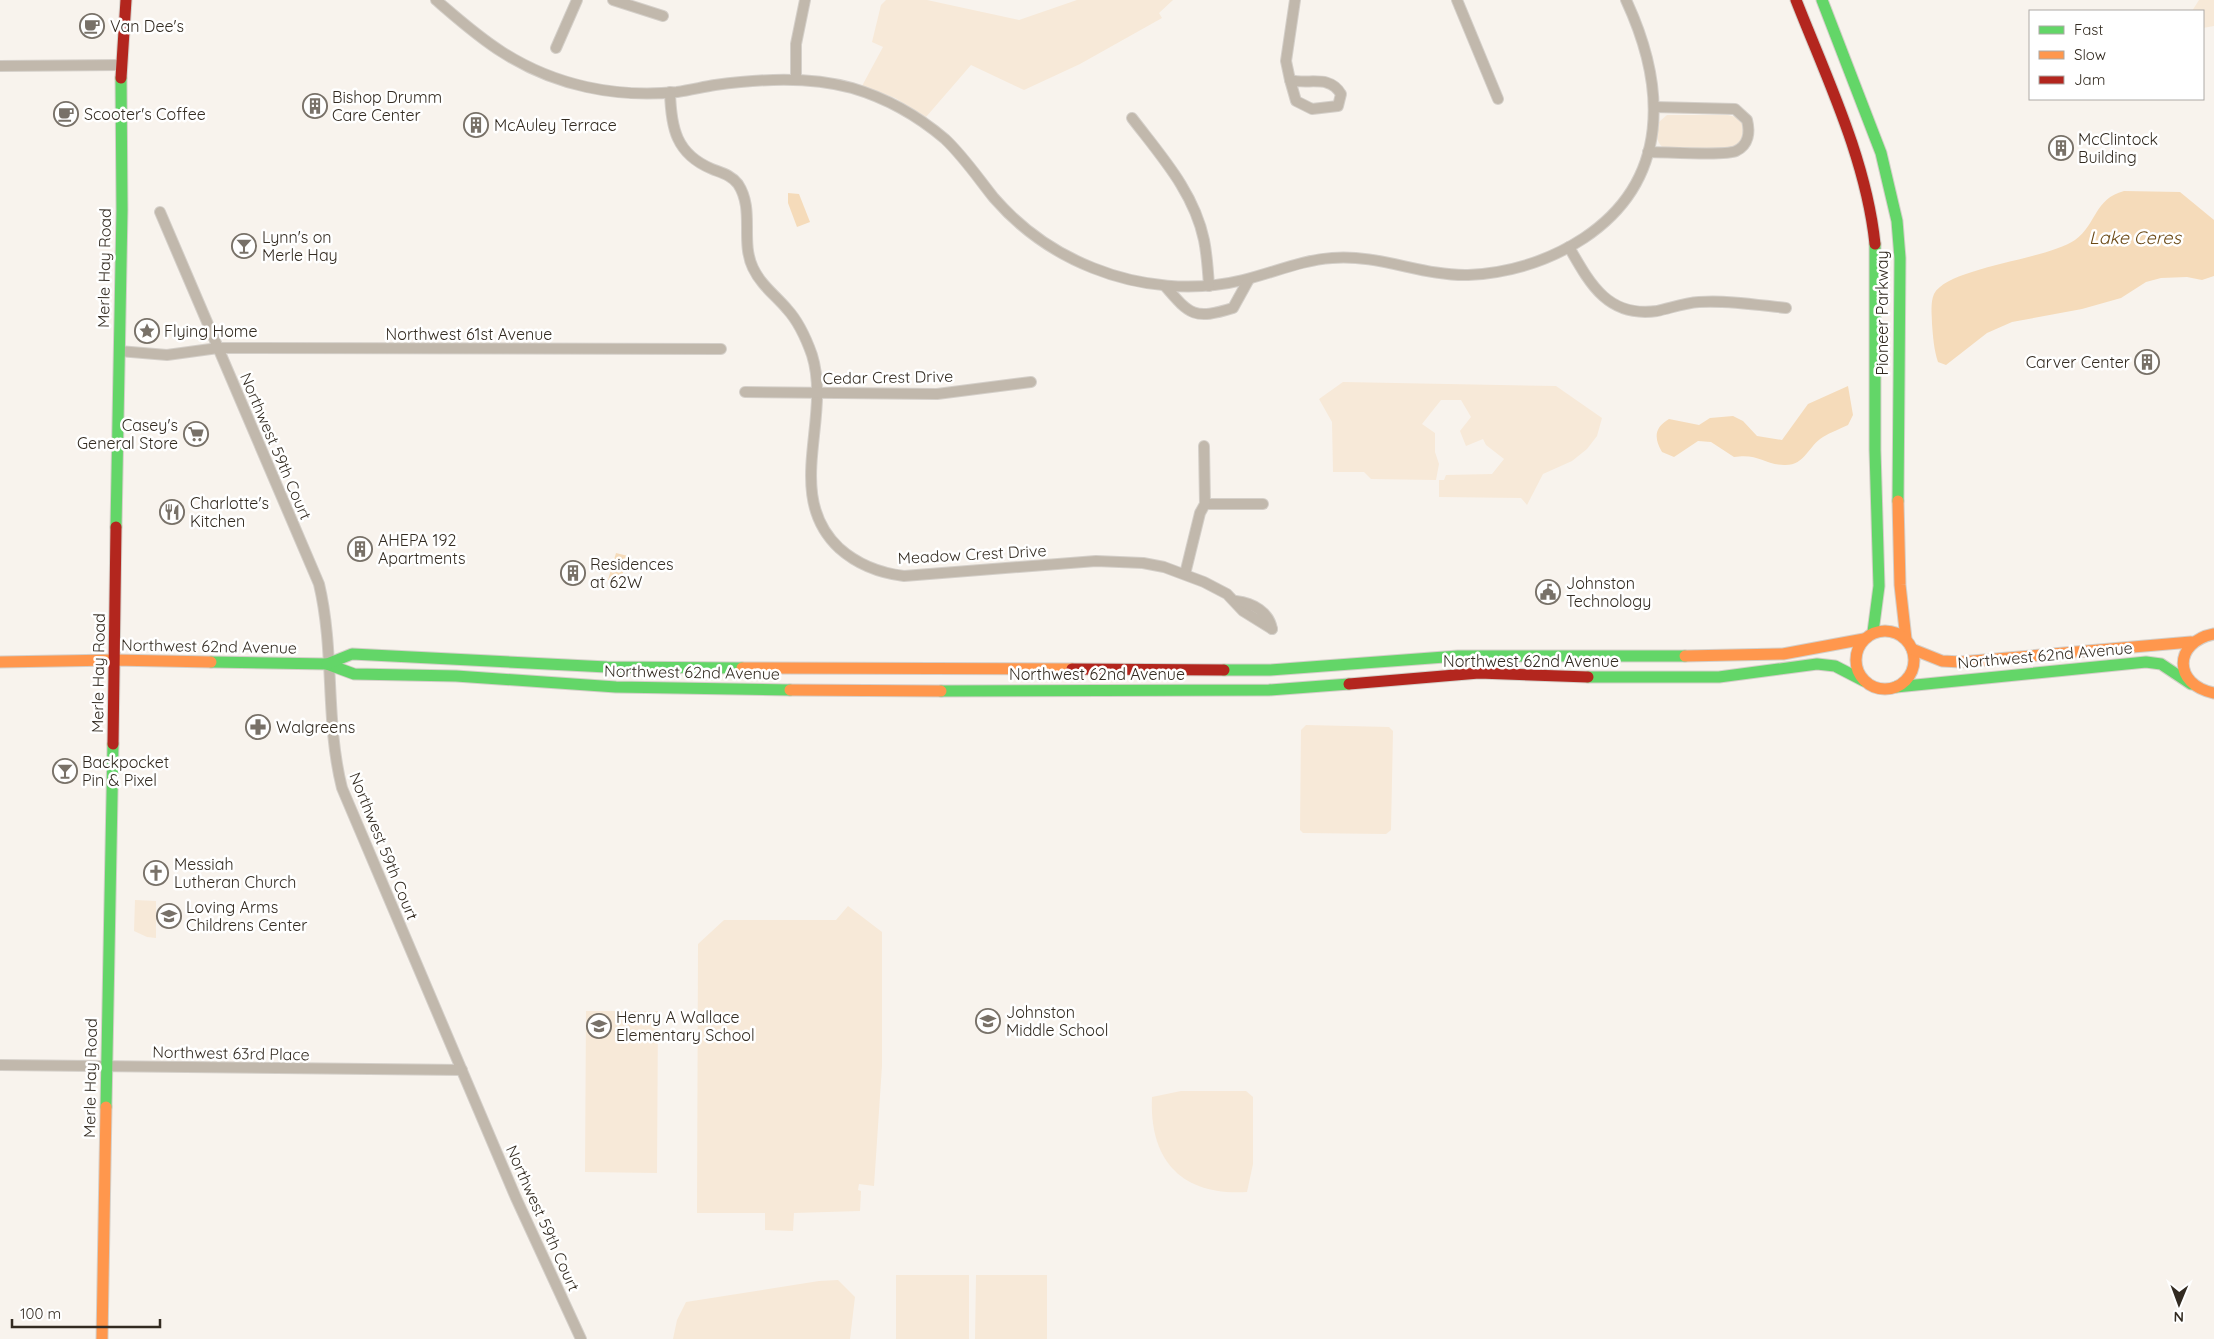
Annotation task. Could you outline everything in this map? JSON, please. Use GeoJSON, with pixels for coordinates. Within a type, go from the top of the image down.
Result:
{"type":"FeatureCollection","features":[{"type":"Feature","properties":{"kind":"street"},"geometry":{"type":"LineString","coordinates":[[436,0],[498,50],[545,75],[597,90],[645,94],[715,85],[796,79],[850,87],[878,97],[910,113],[947,141],[1010,214],[1047,244],[1092,268],[1131,280],[1165,286],[1210,286],[1249,279],[1297,264],[1337,257],[1376,260],[1442,274],[1489,273],[1535,263],[1569,247],[1608,220],[1623,203],[1642,174],[1648,152],[1654,107],[1651,72],[1626,0]]}},
{"type":"Feature","properties":{"kind":"street"},"geometry":{"type":"LineString","coordinates":[[556,48],[577,0]]}},
{"type":"Feature","properties":{"kind":"street"},"geometry":{"type":"LineString","coordinates":[[613,0],[663,16]]}},
{"type":"Feature","properties":{"kind":"street"},"geometry":{"type":"LineString","coordinates":[[796,79],[796,44],[805,0]]}},
{"type":"Feature","properties":{"kind":"street"},"geometry":{"type":"LineString","coordinates":[[1290,80],[1303,84],[1324,80],[1335,85],[1341,94],[1338,106],[1312,109],[1296,101],[1290,80],[1286,60],[1295,0]]}},
{"type":"Feature","properties":{"kind":"street"},"geometry":{"type":"LineString","coordinates":[[1457,0],[1498,100]]}},
{"type":"Feature","properties":{"kind":"street","name":"Pioneer Parkway"},"geometry":{"type":"LineString","coordinates":[[1796,0],[1855,152],[1872,218],[1876,255],[1875,450],[1879,586],[1869,636]]}},
{"type":"Feature","properties":{"kind":"street","name":"Pioneer Parkway"},"geometry":{"type":"LineString","coordinates":[[1822,0],[1881,153],[1897,222],[1900,258],[1898,535],[1900,585],[1909,644]]}},
{"type":"Feature","properties":{"kind":"street","name":"Merle Hay Road"},"geometry":{"type":"LineString","coordinates":[[102,1339],[119,351],[121,65],[125,2]]}},
{"type":"Feature","properties":{"kind":"street"},"geometry":{"type":"LineString","coordinates":[[0,66],[121,65]]}},
{"type":"Feature","properties":{"kind":"street","name":"Meadow Crest Drive"},"geometry":{"type":"LineString","coordinates":[[670,92],[674,129],[682,146],[695,160],[726,174],[736,182],[745,197],[747,210],[745,236],[752,268],[762,283],[794,317],[806,337],[813,358],[816,393],[810,470],[813,502],[818,517],[830,537],[847,555],[860,564],[875,570],[904,576],[1120,561],[1154,565],[1204,582],[1236,601]]}},
{"type":"Feature","properties":{"kind":"street"},"geometry":{"type":"LineString","coordinates":[[1648,152],[1728,153],[1743,146],[1748,138],[1747,120],[1735,109],[1654,107]]}},
{"type":"Feature","properties":{"kind":"street"},"geometry":{"type":"LineString","coordinates":[[1132,118],[1180,181],[1191,200],[1204,239],[1210,286]]}},
{"type":"Feature","properties":{"kind":"street","name":"Northwest 59th Court"},"geometry":{"type":"LineString","coordinates":[[160,212],[319,584],[326,614],[327,664],[337,770],[342,788],[516,1198],[581,1339]]}},
{"type":"Feature","properties":{"kind":"street"},"geometry":{"type":"LineString","coordinates":[[1569,247],[1593,287],[1612,303],[1624,309],[1648,312],[1700,302],[1786,308]]}},
{"type":"Feature","properties":{"kind":"street"},"geometry":{"type":"LineString","coordinates":[[1165,286],[1185,309],[1207,316],[1232,308],[1249,279]]}},
{"type":"Feature","properties":{"kind":"street","name":"Northwest 61st Avenue"},"geometry":{"type":"LineString","coordinates":[[119,351],[167,355],[218,348],[721,349]]}},
{"type":"Feature","properties":{"kind":"street","name":"Cedar Crest Drive"},"geometry":{"type":"LineString","coordinates":[[745,392],[937,394],[1031,382]]}},
{"type":"Feature","properties":{"kind":"street"},"geometry":{"type":"LineString","coordinates":[[1184,574],[1200,513],[1205,504],[1204,446]]}},
{"type":"Feature","properties":{"kind":"street"},"geometry":{"type":"LineString","coordinates":[[1205,504],[1262,504]]}},
{"type":"Feature","properties":{"kind":"street"},"geometry":{"type":"LineString","coordinates":[[1885,630],[1896,632],[1909,644],[1914,660],[1912,671],[1906,681],[1896,687],[1879,688],[1864,681],[1857,671],[1855,660],[1857,648],[1869,636],[1885,630]]}},
{"type":"Feature","properties":{"kind":"street","name":"Northwest 62nd Avenue"},"geometry":{"type":"LineString","coordinates":[[1909,644],[1942,661],[1961,662],[2191,642],[2201,636],[2214,634]]}},
{"type":"Feature","properties":{"kind":"street","name":"Northwest 62nd Avenue"},"geometry":{"type":"LineString","coordinates":[[327,664],[352,654],[607,666],[1270,670],[1458,656],[1744,656],[1782,654],[1869,636]]}},
{"type":"Feature","properties":{"kind":"street"},"geometry":{"type":"LineString","coordinates":[[2191,642],[2185,652],[2182,663],[2185,675],[2191,684]]}},
{"type":"Feature","properties":{"kind":"street","name":"Northwest 62nd Avenue"},"geometry":{"type":"LineString","coordinates":[[0,662],[114,660],[327,664],[354,674],[456,676],[616,687],[865,691],[1269,690],[1479,673],[1605,678],[1719,677],[1817,664],[1834,666],[1864,681]]}},
{"type":"Feature","properties":{"kind":"street","name":"Northwest 62nd Avenue"},"geometry":{"type":"LineString","coordinates":[[1896,687],[1939,681],[2146,662],[2167,668],[2201,691],[2214,693]]}},
{"type":"Feature","properties":{"kind":"street","name":"Northwest 63rd Place"},"geometry":{"type":"LineString","coordinates":[[0,1065],[462,1070]]}},
{"type":"Feature","properties":{"kind":"shaded area"},"geometry":{"type":"Polygon","coordinates":[[[886,0],[927,0],[1019,20],[1077,0],[1173,0],[1159,13],[1162,18],[1080,64],[1024,90],[971,65],[926,117],[895,98],[862,86],[883,47],[872,42],[881,5],[886,0]]]}},
{"type":"Feature","properties":{"kind":"shaded area"},"geometry":{"type":"Polygon","coordinates":[[[2199,0],[2214,0],[2214,26],[2204,28],[2204,10],[2193,10],[2199,0]]]}},
{"type":"Feature","properties":{"kind":"shaded area"},"geometry":{"type":"Polygon","coordinates":[[[1667,115],[1728,115],[1736,117],[1742,123],[1745,134],[1739,145],[1728,149],[1664,148],[1658,139],[1659,122],[1667,115]]]}},
{"type":"Feature","properties":{"kind":"shaded area"},"geometry":{"type":"Polygon","coordinates":[[[1343,382],[1556,386],[1602,418],[1597,436],[1587,449],[1572,461],[1543,474],[1527,505],[1521,498],[1439,497],[1439,480],[1444,480],[1446,475],[1492,474],[1504,459],[1486,445],[1483,439],[1466,446],[1460,431],[1471,417],[1461,400],[1441,400],[1422,424],[1435,433],[1435,452],[1439,464],[1436,480],[1371,479],[1364,472],[1333,472],[1332,422],[1319,399],[1343,382]]]}},
{"type":"Feature","properties":{"kind":"shaded area"},"geometry":{"type":"Polygon","coordinates":[[[1306,725],[1389,727],[1393,731],[1391,830],[1386,834],[1303,833],[1300,830],[1301,730],[1306,725]]]}},
{"type":"Feature","properties":{"kind":"shaded area"},"geometry":{"type":"Polygon","coordinates":[[[135,900],[156,901],[156,938],[147,937],[134,931],[135,900]]]}},
{"type":"Feature","properties":{"kind":"shaded area"},"geometry":{"type":"Polygon","coordinates":[[[848,906],[882,932],[882,1066],[874,1186],[859,1184],[858,1190],[861,1191],[860,1211],[794,1213],[793,1231],[765,1230],[765,1213],[697,1213],[698,944],[724,920],[836,920],[848,906]]]}},
{"type":"Feature","properties":{"kind":"shaded area"},"geometry":{"type":"Polygon","coordinates":[[[586,1011],[658,1011],[657,1173],[585,1172],[586,1011]]]}},
{"type":"Feature","properties":{"kind":"shaded area"},"geometry":{"type":"Polygon","coordinates":[[[1181,1091],[1246,1091],[1253,1097],[1253,1164],[1247,1192],[1224,1192],[1204,1188],[1188,1181],[1174,1170],[1164,1156],[1156,1139],[1152,1097],[1181,1091]]]}},
{"type":"Feature","properties":{"kind":"shaded area"},"geometry":{"type":"Polygon","coordinates":[[[896,1275],[969,1275],[969,1339],[896,1339],[896,1275]]]}},
{"type":"Feature","properties":{"kind":"shaded area"},"geometry":{"type":"Polygon","coordinates":[[[976,1275],[1047,1275],[1047,1339],[975,1339],[976,1275]]]}},
{"type":"Feature","properties":{"kind":"shaded area"},"geometry":{"type":"Polygon","coordinates":[[[838,1280],[855,1297],[850,1339],[673,1339],[677,1320],[686,1302],[819,1281],[838,1280]]]}},
{"type":"Feature","properties":{"kind":"water","name":"Lake Ceres"},"geometry":{"type":"Polygon","coordinates":[[[2124,191],[2180,192],[2214,220],[2214,276],[2202,280],[2187,277],[2161,278],[2146,282],[2121,298],[2082,309],[2012,322],[1987,333],[1946,365],[1938,362],[1933,339],[1932,305],[1934,294],[1943,285],[1977,270],[2043,253],[2075,240],[2088,227],[2107,200],[2124,191]]]}},
{"type":"Feature","properties":{"kind":"water"},"geometry":{"type":"Polygon","coordinates":[[[788,193],[799,194],[810,222],[797,227],[788,203],[788,193]]]}},
{"type":"Feature","properties":{"kind":"water"},"geometry":{"type":"Polygon","coordinates":[[[1848,386],[1853,415],[1848,425],[1823,437],[1802,459],[1791,464],[1771,463],[1749,456],[1734,457],[1711,442],[1698,441],[1674,457],[1662,452],[1658,442],[1658,430],[1669,419],[1699,425],[1710,418],[1733,416],[1743,421],[1757,436],[1782,440],[1808,404],[1848,386]]]}},
{"type":"Feature","properties":{"kind":"water"},"geometry":{"type":"Polygon","coordinates":[[[616,553],[628,556],[620,583],[608,580],[616,553]]]}},
{"type":"Feature","properties":{"kind":"traffic: fast"},"geometry":{"type":"LineString","coordinates":[[1822,0],[1881,153],[1897,221],[1900,258],[1898,501]]}},
{"type":"Feature","properties":{"kind":"traffic: fast"},"geometry":{"type":"LineString","coordinates":[[116,527],[122,210],[121,78]]}},
{"type":"Feature","properties":{"kind":"traffic: fast"},"geometry":{"type":"LineString","coordinates":[[1873,632],[1879,586],[1875,450],[1875,244]]}},
{"type":"Feature","properties":{"kind":"traffic: fast"},"geometry":{"type":"LineString","coordinates":[[327,664],[352,654],[607,667],[742,668]]}},
{"type":"Feature","properties":{"kind":"traffic: fast"},"geometry":{"type":"LineString","coordinates":[[1224,670],[1270,670],[1458,656],[1685,656]]}},
{"type":"Feature","properties":{"kind":"traffic: fast"},"geometry":{"type":"LineString","coordinates":[[211,662],[327,664],[354,674],[456,676],[616,687],[790,690]]}},
{"type":"Feature","properties":{"kind":"traffic: fast"},"geometry":{"type":"LineString","coordinates":[[1896,687],[2146,662],[2161,664],[2191,684]]}},
{"type":"Feature","properties":{"kind":"traffic: fast"},"geometry":{"type":"LineString","coordinates":[[1588,677],[1719,677],[1817,664],[1835,666],[1864,681]]}},
{"type":"Feature","properties":{"kind":"traffic: fast"},"geometry":{"type":"LineString","coordinates":[[941,691],[1269,690],[1349,684]]}},
{"type":"Feature","properties":{"kind":"traffic: fast"},"geometry":{"type":"LineString","coordinates":[[106,1107],[113,744]]}},
{"type":"Feature","properties":{"kind":"traffic: slow"},"geometry":{"type":"LineString","coordinates":[[1898,501],[1900,585],[1906,639]]}},
{"type":"Feature","properties":{"kind":"traffic: slow"},"geometry":{"type":"LineString","coordinates":[[1879,631],[1891,631],[1906,639],[1914,654],[1914,660],[1914,666],[1906,681],[1891,689],[1879,689],[1864,681],[1856,666],[1856,654],[1864,639],[1879,631]]}},
{"type":"Feature","properties":{"kind":"traffic: slow"},"geometry":{"type":"LineString","coordinates":[[2214,634],[2191,645],[2185,654],[2183,664],[2185,673],[2191,682],[2214,693]]}},
{"type":"Feature","properties":{"kind":"traffic: slow"},"geometry":{"type":"LineString","coordinates":[[1685,656],[1783,654],[1864,639]]}},
{"type":"Feature","properties":{"kind":"traffic: slow"},"geometry":{"type":"LineString","coordinates":[[1912,649],[1942,661],[1961,662],[2191,642]]}},
{"type":"Feature","properties":{"kind":"traffic: slow"},"geometry":{"type":"LineString","coordinates":[[0,662],[114,660],[211,662]]}},
{"type":"Feature","properties":{"kind":"traffic: slow"},"geometry":{"type":"LineString","coordinates":[[742,668],[1072,669]]}},
{"type":"Feature","properties":{"kind":"traffic: slow"},"geometry":{"type":"LineString","coordinates":[[790,690],[941,691]]}},
{"type":"Feature","properties":{"kind":"traffic: slow"},"geometry":{"type":"LineString","coordinates":[[102,1339],[106,1107]]}},
{"type":"Feature","properties":{"kind":"traffic: jam"},"geometry":{"type":"LineString","coordinates":[[121,78],[126,0]]}},
{"type":"Feature","properties":{"kind":"traffic: jam"},"geometry":{"type":"LineString","coordinates":[[1796,0],[1854,150],[1870,212],[1875,244]]}},
{"type":"Feature","properties":{"kind":"traffic: jam"},"geometry":{"type":"LineString","coordinates":[[113,744],[116,527]]}},
{"type":"Feature","properties":{"kind":"traffic: jam"},"geometry":{"type":"LineString","coordinates":[[1072,669],[1224,670]]}},
{"type":"Feature","properties":{"kind":"traffic: jam"},"geometry":{"type":"LineString","coordinates":[[1349,684],[1479,673],[1588,677]]}},
{"type":"Feature","properties":{"kind":"place","name":"Van Dee's"},"geometry":{"type":"Point","coordinates":[92,26]}},
{"type":"Feature","properties":{"kind":"place","name":"Bishop Drumm Care Center"},"geometry":{"type":"Point","coordinates":[315,106]}},
{"type":"Feature","properties":{"kind":"place","name":"Scooter's Coffee"},"geometry":{"type":"Point","coordinates":[66,114]}},
{"type":"Feature","properties":{"kind":"place","name":"McAuley Terrace"},"geometry":{"type":"Point","coordinates":[476,125]}},
{"type":"Feature","properties":{"kind":"place","name":"McClintock Building"},"geometry":{"type":"Point","coordinates":[2061,148]}},
{"type":"Feature","properties":{"kind":"place","name":"Lynn's on Merle Hay"},"geometry":{"type":"Point","coordinates":[244,246]}},
{"type":"Feature","properties":{"kind":"place","name":"Flying Home"},"geometry":{"type":"Point","coordinates":[147,331]}},
{"type":"Feature","properties":{"kind":"place","name":"Carver Center"},"geometry":{"type":"Point","coordinates":[2147,362]}},
{"type":"Feature","properties":{"kind":"place","name":"Casey's General Store"},"geometry":{"type":"Point","coordinates":[196,434]}},
{"type":"Feature","properties":{"kind":"place","name":"Charlotte's Kitchen"},"geometry":{"type":"Point","coordinates":[172,512]}},
{"type":"Feature","properties":{"kind":"place","name":"AHEPA 192 Apartments"},"geometry":{"type":"Point","coordinates":[360,549]}},
{"type":"Feature","properties":{"kind":"place","name":"Residences at 62W"},"geometry":{"type":"Point","coordinates":[573,573]}},
{"type":"Feature","properties":{"kind":"place","name":"Johnston Technology"},"geometry":{"type":"Point","coordinates":[1548,592]}},
{"type":"Feature","properties":{"kind":"place","name":"Walgreens"},"geometry":{"type":"Point","coordinates":[258,727]}},
{"type":"Feature","properties":{"kind":"place","name":"Backpocket Pin & Pixel"},"geometry":{"type":"Point","coordinates":[65,771]}},
{"type":"Feature","properties":{"kind":"place","name":"Messiah Lutheran Church"},"geometry":{"type":"Point","coordinates":[156,873]}},
{"type":"Feature","properties":{"kind":"place","name":"Loving Arms Childrens Center"},"geometry":{"type":"Point","coordinates":[169,916]}},
{"type":"Feature","properties":{"kind":"place","name":"Johnston Middle School"},"geometry":{"type":"Point","coordinates":[988,1021]}},
{"type":"Feature","properties":{"kind":"place","name":"Henry A Wallace Elementary School"},"geometry":{"type":"Point","coordinates":[599,1026]}}]}
